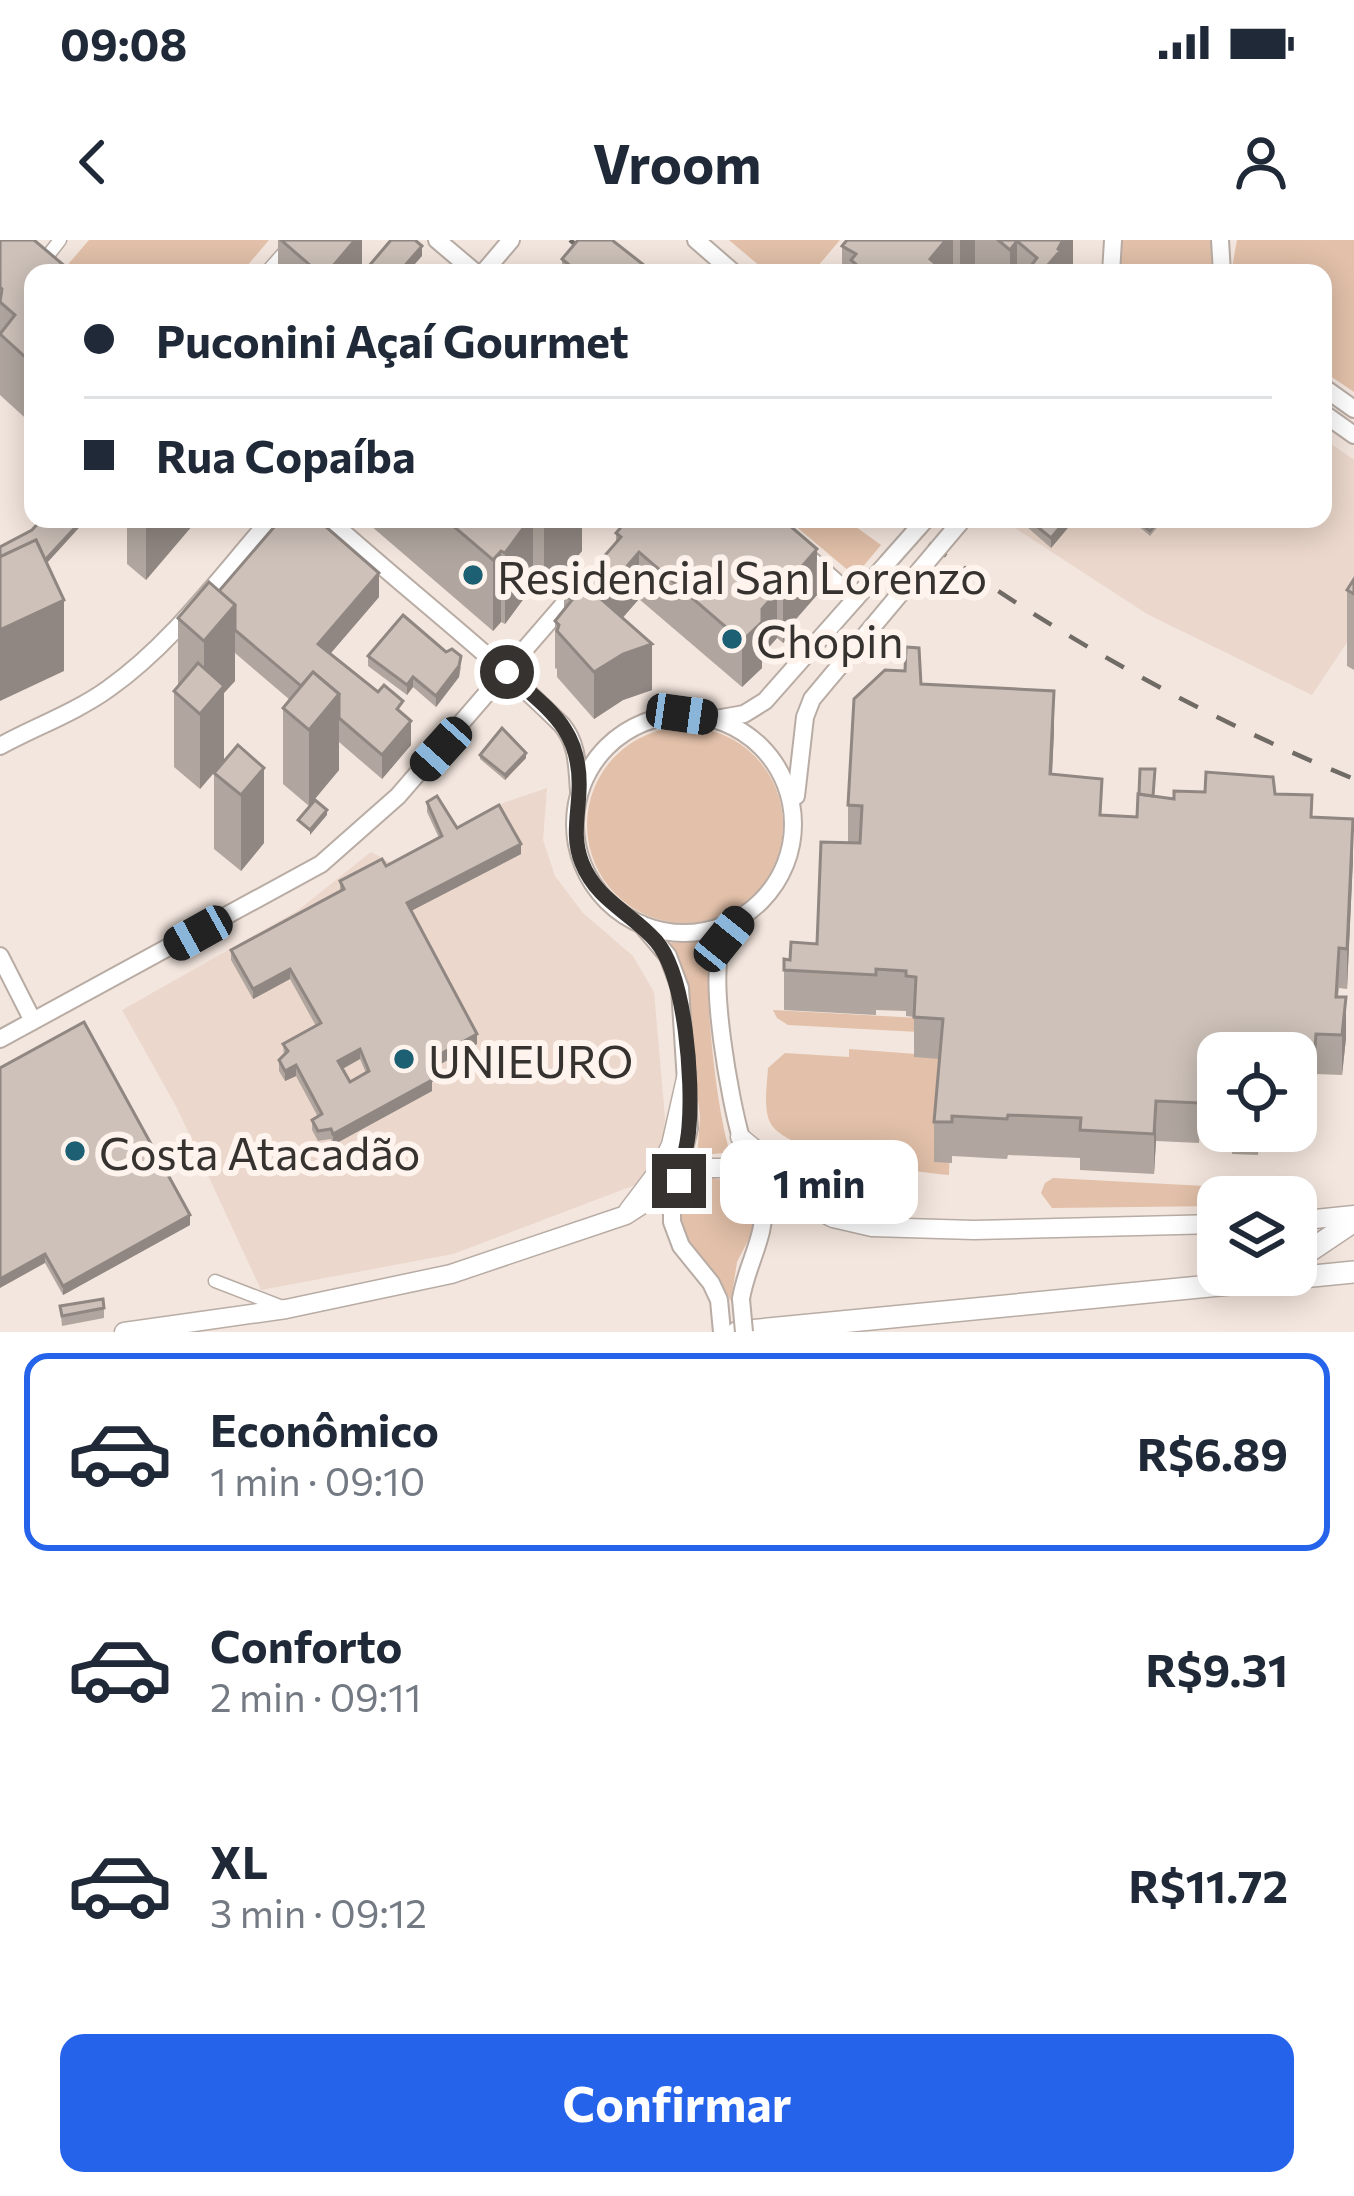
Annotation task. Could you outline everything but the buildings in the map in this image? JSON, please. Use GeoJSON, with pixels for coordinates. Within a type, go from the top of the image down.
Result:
{"type":"FeatureCollection","features":[{"type":"Feature","properties":{"kind":"highway"},"geometry":{"type":"LineString","coordinates":[[1317,1245],[1354,1218]]}},
{"type":"Feature","properties":{"kind":"highway"},"geometry":{"type":"LineString","coordinates":[[1317,1274],[1354,1272]]}},
{"type":"Feature","properties":{"kind":"highway"},"geometry":{"type":"LineString","coordinates":[[741,1332],[1197,1285]]}},
{"type":"Feature","properties":{"kind":"main road"},"geometry":{"type":"LineString","coordinates":[[437,240],[468,264]]}},
{"type":"Feature","properties":{"kind":"main road"},"geometry":{"type":"LineString","coordinates":[[696,240],[724,264]]}},
{"type":"Feature","properties":{"kind":"main road"},"geometry":{"type":"LineString","coordinates":[[489,264],[510,242]]}},
{"type":"Feature","properties":{"kind":"main road"},"geometry":{"type":"LineString","coordinates":[[22,254],[34,264]]}},
{"type":"Feature","properties":{"kind":"main road"},"geometry":{"type":"LineString","coordinates":[[0,746],[103,692],[152,654],[263,528]]}},
{"type":"Feature","properties":{"kind":"main road"},"geometry":{"type":"LineString","coordinates":[[339,528],[507,672],[572,736],[579,792],[575,827],[582,863],[608,903],[640,924],[668,956],[680,988],[689,1128],[672,1222],[681,1246],[711,1283],[722,1332]]}},
{"type":"Feature","properties":{"kind":"main road"},"geometry":{"type":"LineString","coordinates":[[716,719],[744,714],[765,700],[918,528]]}},
{"type":"Feature","properties":{"kind":"main road"},"geometry":{"type":"LineString","coordinates":[[741,1332],[741,1299],[762,1233],[764,1204],[740,1137],[728,1077],[718,988],[720,950],[743,916],[766,897],[783,873],[792,845],[805,717],[812,699],[955,528]]}},
{"type":"Feature","properties":{"kind":"main road"},"geometry":{"type":"LineString","coordinates":[[794,546],[855,599]]}},
{"type":"Feature","properties":{"kind":"main road"},"geometry":{"type":"LineString","coordinates":[[0,1040],[321,864],[398,796],[593,570]]}},
{"type":"Feature","properties":{"kind":"main road"},"geometry":{"type":"LineString","coordinates":[[579,792],[594,761],[618,736],[648,720],[682,714],[716,719],[746,733],[770,755],[787,783],[794,815]]}},
{"type":"Feature","properties":{"kind":"main road"},"geometry":{"type":"LineString","coordinates":[[640,924],[693,933],[743,916]]}},
{"type":"Feature","properties":{"kind":"main road"},"geometry":{"type":"LineString","coordinates":[[0,956],[32,1019]]}},
{"type":"Feature","properties":{"kind":"main road"},"geometry":{"type":"LineString","coordinates":[[626,1215],[671,1145],[687,1075]]}},
{"type":"Feature","properties":{"kind":"main road"},"geometry":{"type":"LineString","coordinates":[[740,1137],[793,1180],[833,1203],[913,1228]]}},
{"type":"Feature","properties":{"kind":"main road"},"geometry":{"type":"LineString","coordinates":[[124,1332],[286,1309],[451,1274],[626,1215],[706,1168],[729,1168],[755,1177],[833,1218],[872,1227],[1197,1224]]}},
{"type":"Feature","properties":{"kind":"main road"},"geometry":{"type":"LineString","coordinates":[[1317,1220],[1354,1218]]}},
{"type":"Feature","properties":{"kind":"street"},"geometry":{"type":"LineString","coordinates":[[274,264],[295,240]]}},
{"type":"Feature","properties":{"kind":"street"},"geometry":{"type":"LineString","coordinates":[[215,1281],[286,1309]]}},
{"type":"Feature","properties":{"kind":"shaded area"},"geometry":{"type":"Polygon","coordinates":[[[89,240],[269,240],[249,264],[68,264],[89,240]]]}},
{"type":"Feature","properties":{"kind":"shaded area"},"geometry":{"type":"Polygon","coordinates":[[[729,240],[840,240],[820,264],[757,264],[729,240]]]}},
{"type":"Feature","properties":{"kind":"shaded area"},"geometry":{"type":"Polygon","coordinates":[[[1117,240],[1214,240],[1215,264],[1116,264],[1117,240]]]}},
{"type":"Feature","properties":{"kind":"shaded area"},"geometry":{"type":"Polygon","coordinates":[[[1237,240],[1354,240],[1354,392],[1332,377],[1332,264],[1233,264],[1237,240]]]}},
{"type":"Feature","properties":{"kind":"shaded area"},"geometry":{"type":"Polygon","coordinates":[[[1332,444],[1354,460],[1354,632],[1312,695],[1147,614],[1015,528],[1332,528],[1332,444]]]}},
{"type":"Feature","properties":{"kind":"shaded area"},"geometry":{"type":"Polygon","coordinates":[[[798,528],[857,528],[881,545],[855,576],[798,528]]]}},
{"type":"Feature","properties":{"kind":"shaded area"},"geometry":{"type":"Polygon","coordinates":[[[685,727],[722,735],[754,756],[775,788],[783,825],[775,862],[754,894],[722,915],[685,923],[648,915],[616,894],[595,862],[587,825],[595,788],[616,756],[648,735],[685,727]]]}},
{"type":"Feature","properties":{"kind":"shaded area","name":"UNIEURO"},"geometry":{"type":"Polygon","coordinates":[[[547,788],[543,840],[555,876],[583,913],[633,956],[654,992],[665,1118],[653,1165],[635,1185],[453,1254],[261,1290],[177,1108],[122,1010],[297,911],[371,852],[398,867],[503,803],[547,788]]]}},
{"type":"Feature","properties":{"kind":"shaded area"},"geometry":{"type":"Polygon","coordinates":[[[711,940],[712,1046],[730,1152],[697,1156],[700,1118],[685,979],[668,943],[711,940]]]}},
{"type":"Feature","properties":{"kind":"shaded area"},"geometry":{"type":"Polygon","coordinates":[[[773,1010],[919,1018],[919,1032],[788,1025],[773,1010]]]}},
{"type":"Feature","properties":{"kind":"shaded area"},"geometry":{"type":"Polygon","coordinates":[[[953,1048],[949,1175],[826,1153],[782,1135],[771,1124],[768,1068],[785,1053],[849,1057],[849,1049],[916,1054],[953,1048]]]}},
{"type":"Feature","properties":{"kind":"shaded area"},"geometry":{"type":"Polygon","coordinates":[[[705,1176],[739,1184],[755,1204],[758,1221],[737,1262],[731,1301],[680,1219],[679,1203],[687,1188],[705,1176]]]}},
{"type":"Feature","properties":{"kind":"shaded area"},"geometry":{"type":"Polygon","coordinates":[[[1053,1178],[1197,1186],[1197,1206],[1052,1208],[1041,1193],[1053,1178]]]}},
{"type":"Feature","properties":{"kind":"railway"},"geometry":{"type":"LineString","coordinates":[[570,240],[598,264]]}},
{"type":"Feature","properties":{"kind":"railway"},"geometry":{"type":"LineString","coordinates":[[907,528],[1116,663],[1233,725],[1354,779]]}},
{"type":"Feature","properties":{"kind":"place","name":"Residencial San Lorenzo"},"geometry":{"type":"Point","coordinates":[473,575]}},
{"type":"Feature","properties":{"kind":"place","name":"Chopin"},"geometry":{"type":"Point","coordinates":[732,639]}},
{"type":"Feature","properties":{"kind":"place","name":"UNIEURO"},"geometry":{"type":"Point","coordinates":[404,1059]}},
{"type":"Feature","properties":{"kind":"place","name":"Costa Atacadão"},"geometry":{"type":"Point","coordinates":[75,1151]}},
{"type":"Feature","properties":{"kind":"route"},"geometry":{"type":"LineString","coordinates":[[507,672],[572,736],[579,792],[575,839],[593,884],[608,903],[640,924],[660,946],[680,988],[689,1128],[679,1181]]}}]}
